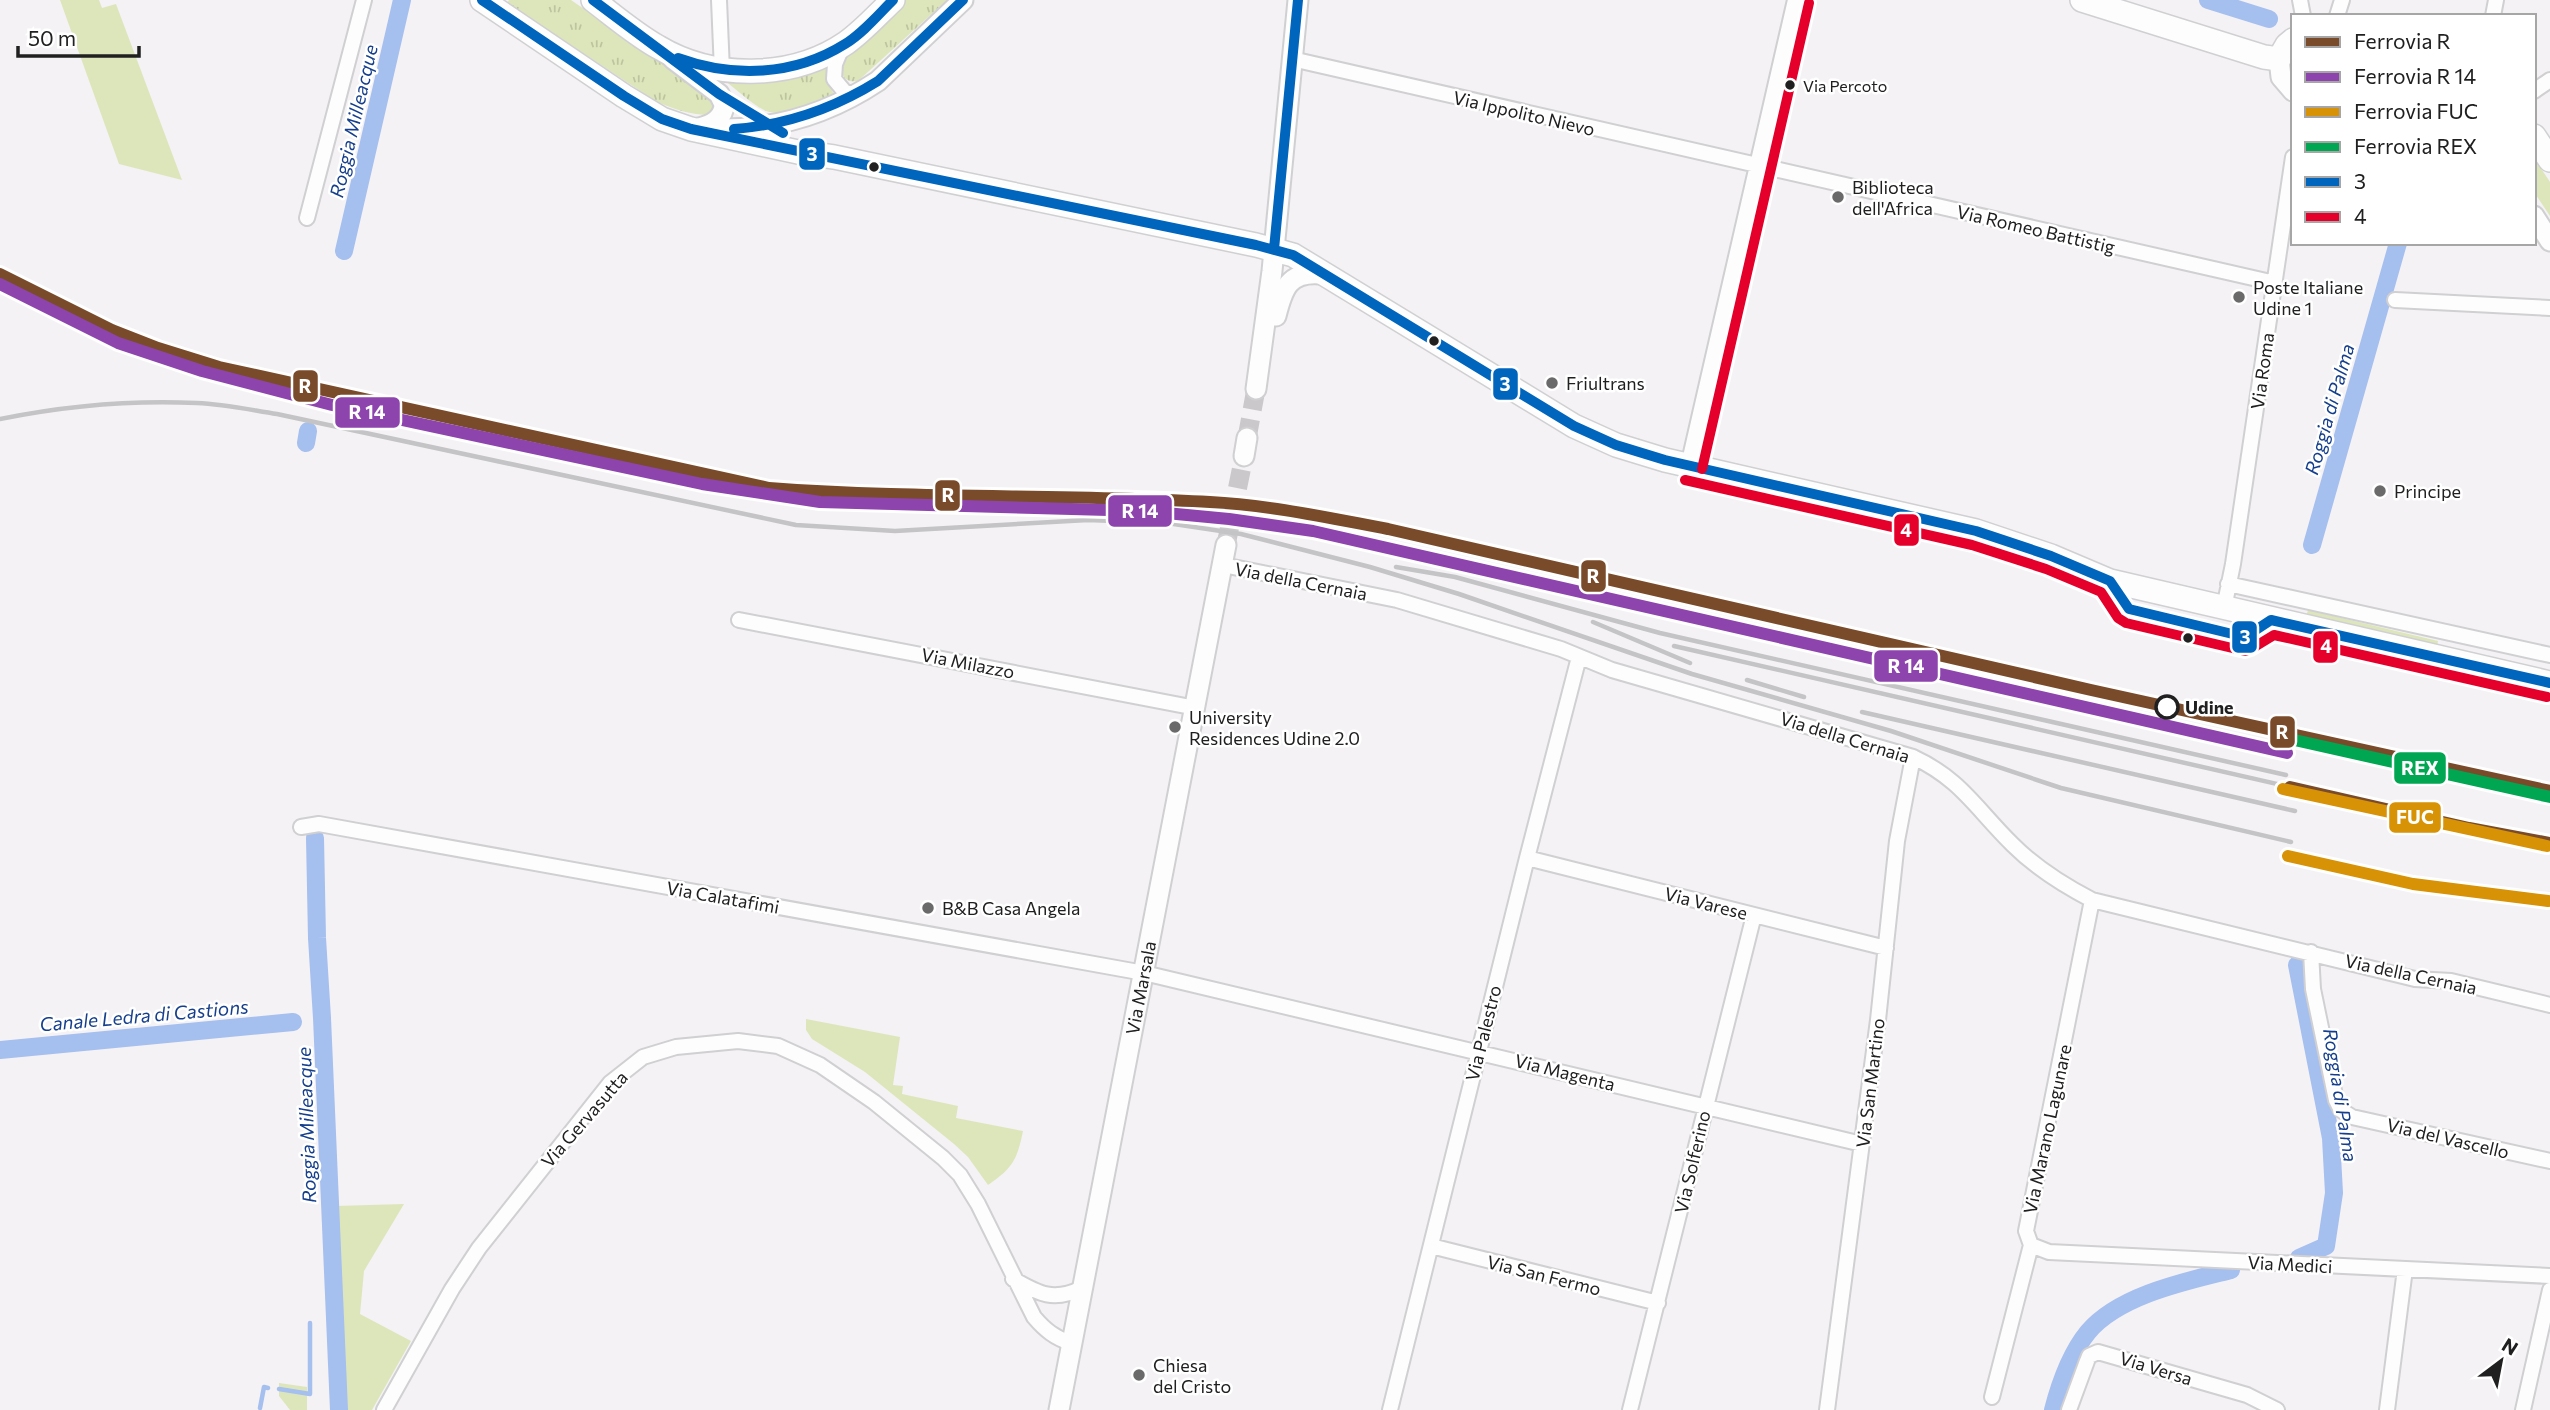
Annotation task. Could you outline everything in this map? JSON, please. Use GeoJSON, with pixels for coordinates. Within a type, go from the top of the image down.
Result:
{"type":"FeatureCollection","features":[{"type":"Feature","properties":{"kind":"main road"},"geometry":{"type":"LineString","coordinates":[[482,0],[650,113],[691,129],[1293,255],[1584,431],[1616,446],[1688,466],[1976,531],[2051,556],[2110,581],[2550,683]]}},
{"type":"Feature","properties":{"kind":"main road"},"geometry":{"type":"LineString","coordinates":[[593,0],[657,47],[682,60],[722,71],[757,71],[789,66],[815,58],[843,45],[893,0]]}},
{"type":"Feature","properties":{"kind":"main road"},"geometry":{"type":"LineString","coordinates":[[2082,0],[2264,57],[2286,49]]}},
{"type":"Feature","properties":{"kind":"main road"},"geometry":{"type":"LineString","coordinates":[[2536,139],[2550,160]]}},
{"type":"Feature","properties":{"kind":"street"},"geometry":{"type":"LineString","coordinates":[[307,218],[364,0]]}},
{"type":"Feature","properties":{"kind":"street"},"geometry":{"type":"LineString","coordinates":[[719,0],[722,71]]}},
{"type":"Feature","properties":{"kind":"street"},"geometry":{"type":"LineString","coordinates":[[691,129],[769,126],[796,120],[825,109],[878,80],[963,0]]}},
{"type":"Feature","properties":{"kind":"street"},"geometry":{"type":"LineString","coordinates":[[1298,0],[1274,249],[1257,381],[1266,363],[1284,290],[1300,275],[1321,274]]}},
{"type":"Feature","properties":{"kind":"street"},"geometry":{"type":"LineString","coordinates":[[1688,466],[1795,0]]}},
{"type":"Feature","properties":{"kind":"street"},"geometry":{"type":"LineString","coordinates":[[843,45],[837,56],[834,79],[844,91],[853,95]]}},
{"type":"Feature","properties":{"kind":"street"},"geometry":{"type":"LineString","coordinates":[[657,47],[719,94],[724,104],[721,116],[712,123],[691,129]]}},
{"type":"Feature","properties":{"kind":"street"},"geometry":{"type":"LineString","coordinates":[[2286,49],[2281,77],[2291,89]]}},
{"type":"Feature","properties":{"kind":"street","name":"Via Ippolito Nievo"},"geometry":{"type":"LineString","coordinates":[[1292,59],[1756,166]]}},
{"type":"Feature","properties":{"kind":"street","name":"Via Romeo Battistig"},"geometry":{"type":"LineString","coordinates":[[1756,166],[2274,283]]}},
{"type":"Feature","properties":{"kind":"street","name":"Via Roma"},"geometry":{"type":"LineString","coordinates":[[2224,608],[2291,169]]}},
{"type":"Feature","properties":{"kind":"street"},"geometry":{"type":"LineString","coordinates":[[2536,219],[2550,241]]}},
{"type":"Feature","properties":{"kind":"street"},"geometry":{"type":"LineString","coordinates":[[2395,300],[2550,308]]}},
{"type":"Feature","properties":{"kind":"street","name":"Via Marsala"},"geometry":{"type":"LineString","coordinates":[[1062,1409],[1071,1343],[1226,545]]}},
{"type":"Feature","properties":{"kind":"street","name":"Via della Cernaia"},"geometry":{"type":"LineString","coordinates":[[1223,565],[1397,600],[1524,637],[1612,670],[1913,757],[1945,774],[1963,789],[2012,844],[2045,872],[2092,900],[2415,979],[2451,981],[2550,1005]]}},
{"type":"Feature","properties":{"kind":"street"},"geometry":{"type":"LineString","coordinates":[[2228,584],[2550,655]]}},
{"type":"Feature","properties":{"kind":"street"},"geometry":{"type":"LineString","coordinates":[[2293,624],[2288,617],[2288,610],[2298,599]]}},
{"type":"Feature","properties":{"kind":"street","name":"Via Milazzo"},"geometry":{"type":"LineString","coordinates":[[740,620],[1196,708]]}},
{"type":"Feature","properties":{"kind":"street"},"geometry":{"type":"LineString","coordinates":[[2452,632],[2455,661]]}},
{"type":"Feature","properties":{"kind":"street"},"geometry":{"type":"LineString","coordinates":[[2455,661],[2469,636]]}},
{"type":"Feature","properties":{"kind":"street","name":"Via Palestro"},"geometry":{"type":"LineString","coordinates":[[1390,1410],[1579,657]]}},
{"type":"Feature","properties":{"kind":"street","name":"Via San Martino"},"geometry":{"type":"LineString","coordinates":[[1827,1410],[1862,1144],[1897,841],[1913,757]]}},
{"type":"Feature","properties":{"kind":"street","name":"Via Calatafimi"},"geometry":{"type":"LineString","coordinates":[[301,827],[319,824],[1144,973]]}},
{"type":"Feature","properties":{"kind":"street","name":"Via Varese"},"geometry":{"type":"LineString","coordinates":[[1527,858],[1886,948]]}},
{"type":"Feature","properties":{"kind":"street","name":"Via Marano Lagunare"},"geometry":{"type":"LineString","coordinates":[[1992,1397],[2031,1245],[2026,1231],[2092,900]]}},
{"type":"Feature","properties":{"kind":"street","name":"Via Solferino"},"geometry":{"type":"LineString","coordinates":[[1630,1410],[1754,915]]}},
{"type":"Feature","properties":{"kind":"street","name":"Via del Vascello"},"geometry":{"type":"LineString","coordinates":[[2311,952],[2313,989],[2336,1100],[2341,1110],[2352,1117],[2550,1161]]}},
{"type":"Feature","properties":{"kind":"street","name":"Via Magenta"},"geometry":{"type":"LineString","coordinates":[[1144,973],[1862,1144]]}},
{"type":"Feature","properties":{"kind":"street","name":"Via Gervasutta"},"geometry":{"type":"LineString","coordinates":[[384,1410],[468,1265],[593,1104],[628,1067],[657,1051],[676,1046],[730,1041],[778,1046],[845,1080],[943,1158],[960,1175],[978,1204],[1025,1304],[1044,1329],[1071,1343]]}},
{"type":"Feature","properties":{"kind":"street","name":"Via Medici"},"geometry":{"type":"LineString","coordinates":[[2031,1245],[2049,1252],[2550,1276]]}},
{"type":"Feature","properties":{"kind":"street","name":"Via San Fermo"},"geometry":{"type":"LineString","coordinates":[[1431,1247],[1658,1303]]}},
{"type":"Feature","properties":{"kind":"street"},"geometry":{"type":"LineString","coordinates":[[2387,1410],[2405,1269]]}},
{"type":"Feature","properties":{"kind":"street"},"geometry":{"type":"LineString","coordinates":[[1013,1279],[1040,1293],[1053,1296],[1068,1295],[1082,1288]]}},
{"type":"Feature","properties":{"kind":"street"},"geometry":{"type":"LineString","coordinates":[[2523,1410],[2550,1290]]}},
{"type":"Feature","properties":{"kind":"street","name":"Via Versa"},"geometry":{"type":"LineString","coordinates":[[2069,1410],[2089,1356],[2103,1352],[2248,1395],[2277,1410]]}},
{"type":"Feature","properties":{"kind":"green space"},"geometry":{"type":"Polygon","coordinates":[[[60,0],[99,0],[102,8],[116,4],[182,180],[119,164],[60,0]]]}},
{"type":"Feature","properties":{"kind":"green space"},"geometry":{"type":"Polygon","coordinates":[[[509,0],[571,0],[713,98],[716,104],[710,115],[683,111],[657,102],[507,3],[509,0]]]}},
{"type":"Feature","properties":{"kind":"green space"},"geometry":{"type":"Polygon","coordinates":[[[906,0],[947,0],[858,81],[846,79],[841,73],[845,57],[906,0]]]}},
{"type":"Feature","properties":{"kind":"green space"},"geometry":{"type":"Polygon","coordinates":[[[830,63],[828,82],[835,97],[786,113],[765,110],[720,77],[830,63]]]}},
{"type":"Feature","properties":{"kind":"green space"},"geometry":{"type":"Polygon","coordinates":[[[2536,161],[2550,182],[2550,216],[2536,195],[2536,161]]]}},
{"type":"Feature","properties":{"kind":"green space"},"geometry":{"type":"Polygon","coordinates":[[[2308,610],[2438,641],[2436,652],[2305,620],[2308,610]]]}},
{"type":"Feature","properties":{"kind":"green space"},"geometry":{"type":"Polygon","coordinates":[[[806,1019],[900,1037],[893,1085],[903,1086],[902,1094],[958,1106],[956,1118],[1023,1131],[1013,1162],[988,1185],[968,1157],[954,1144],[865,1072],[812,1039],[806,1030],[806,1019]]]}},
{"type":"Feature","properties":{"kind":"green space"},"geometry":{"type":"Polygon","coordinates":[[[404,1204],[364,1271],[360,1314],[411,1341],[372,1410],[343,1410],[335,1206],[404,1204]]]}},
{"type":"Feature","properties":{"kind":"green space"},"geometry":{"type":"Polygon","coordinates":[[[279,1383],[307,1387],[307,1410],[290,1410],[279,1396],[279,1383]]]}},
{"type":"Feature","properties":{"kind":"waterway","name":"Roggia Milleacque"},"geometry":{"type":"LineString","coordinates":[[344,251],[402,0]]}},
{"type":"Feature","properties":{"kind":"waterway","name":"Roggia di Palma"},"geometry":{"type":"LineString","coordinates":[[2208,0],[2269,19]]}},
{"type":"Feature","properties":{"kind":"waterway","name":"Roggia di Palma"},"geometry":{"type":"LineString","coordinates":[[2312,545],[2397,245]]}},
{"type":"Feature","properties":{"kind":"waterway","name":"Roggia Milleacque"},"geometry":{"type":"LineString","coordinates":[[306,443],[308,431]]}},
{"type":"Feature","properties":{"kind":"waterway","name":"Roggia Milleacque"},"geometry":{"type":"LineString","coordinates":[[315,838],[317,938],[339,1410]]}},
{"type":"Feature","properties":{"kind":"waterway","name":"Roggia di Palma"},"geometry":{"type":"LineString","coordinates":[[2297,965],[2331,1138],[2334,1193],[2326,1246],[2299,1258]]}},
{"type":"Feature","properties":{"kind":"waterway","name":"Canale Ledra di Castions"},"geometry":{"type":"LineString","coordinates":[[0,1050],[293,1022]]}},
{"type":"Feature","properties":{"kind":"waterway","name":"Roggia di Palma"},"geometry":{"type":"LineString","coordinates":[[2053,1410],[2071,1359],[2088,1332],[2101,1319],[2117,1308],[2155,1291],[2231,1270]]}},
{"type":"Feature","properties":{"kind":"waterway"},"geometry":{"type":"LineString","coordinates":[[279,1389],[310,1394],[310,1323]]}},
{"type":"Feature","properties":{"kind":"waterway"},"geometry":{"type":"LineString","coordinates":[[260,1408],[264,1387],[268,1388]]}},
{"type":"Feature","properties":{"kind":"tunnel"},"geometry":{"type":"LineString","coordinates":[[1247,438],[1256,389]]}},
{"type":"Feature","properties":{"kind":"tunnel"},"geometry":{"type":"LineString","coordinates":[[1226,545],[1244,456]]}},
{"type":"Feature","properties":{"kind":"railway"},"geometry":{"type":"LineString","coordinates":[[0,419],[98,405],[148,402],[207,404],[277,414],[796,525],[895,531],[1088,520],[1167,523],[1241,534],[1370,567],[1459,594],[1692,674],[1891,731],[2061,788],[2291,842]]}},
{"type":"Feature","properties":{"kind":"railway"},"geometry":{"type":"LineString","coordinates":[[1386,548],[1460,570]]}},
{"type":"Feature","properties":{"kind":"railway"},"geometry":{"type":"LineString","coordinates":[[1396,567],[1455,577],[1660,633],[2286,775]]}},
{"type":"Feature","properties":{"kind":"railway"},"geometry":{"type":"LineString","coordinates":[[1593,622],[1690,663]]}},
{"type":"Feature","properties":{"kind":"railway"},"geometry":{"type":"LineString","coordinates":[[1674,646],[2290,787]]}},
{"type":"Feature","properties":{"kind":"railway"},"geometry":{"type":"LineString","coordinates":[[1747,680],[1804,697]]}},
{"type":"Feature","properties":{"kind":"railway"},"geometry":{"type":"LineString","coordinates":[[1862,712],[2295,811]]}},
{"type":"Feature","properties":{"kind":"rail line","name":"R"},"geometry":{"type":"LineString","coordinates":[[0,274],[112,330],[219,367],[769,488],[879,494],[1210,502],[1299,512],[1388,529],[2091,690],[2550,791]]}},
{"type":"Feature","properties":{"kind":"rail line","name":"REX"},"geometry":{"type":"LineString","coordinates":[[2290,739],[2550,797]]}},
{"type":"Feature","properties":{"kind":"rail line","name":"R"},"geometry":{"type":"LineString","coordinates":[[2290,787],[2469,828],[2550,843]]}},
{"type":"Feature","properties":{"kind":"rail line","name":"FUC"},"geometry":{"type":"LineString","coordinates":[[2283,789],[2547,846]]}},
{"type":"Feature","properties":{"kind":"rail line","name":"FUC"},"geometry":{"type":"LineString","coordinates":[[2288,856],[2413,884],[2548,901]]}},
{"type":"Feature","properties":{"kind":"transit line","name":"3"},"geometry":{"type":"LineString","coordinates":[[482,0],[624,96],[662,119],[691,129],[1256,245],[1293,255],[1574,426],[1616,445],[1665,460],[1976,531],[2051,556],[2110,581],[2129,609],[2245,637],[2271,620],[2550,683]]}},
{"type":"Feature","properties":{"kind":"transit line","name":"3"},"geometry":{"type":"LineString","coordinates":[[593,0],[719,94],[783,133]]}},
{"type":"Feature","properties":{"kind":"transit line","name":"3"},"geometry":{"type":"LineString","coordinates":[[678,58],[720,69],[742,71],[784,68],[825,55],[852,40],[893,0]]}},
{"type":"Feature","properties":{"kind":"transit line","name":"3"},"geometry":{"type":"LineString","coordinates":[[734,129],[773,124],[809,114],[861,91],[878,81],[963,0]]}},
{"type":"Feature","properties":{"kind":"transit line","name":"3"},"geometry":{"type":"LineString","coordinates":[[1274,249],[1298,0]]}},
{"type":"Feature","properties":{"kind":"transit line","name":"4"},"geometry":{"type":"LineString","coordinates":[[1702,469],[1809,3]]}},
{"type":"Feature","properties":{"kind":"transit line"},"geometry":{"type":"LineString","coordinates":[[0,284],[118,343],[202,371],[332,405],[702,484],[820,502],[1145,511],[1313,531],[2287,753]]}},
{"type":"Feature","properties":{"kind":"transit line","name":"4"},"geometry":{"type":"LineString","coordinates":[[1685,480],[1972,545],[2046,569],[2101,592],[2118,618],[2126,623],[2245,651],[2274,635],[2547,697]]}},
{"type":"Feature","properties":{"kind":"place","name":"Via Percoto"},"geometry":{"type":"Point","coordinates":[1790,85]}},
{"type":"Feature","properties":{"kind":"place","name":"Biblioteca dell'Africa"},"geometry":{"type":"Point","coordinates":[1838,197]}},
{"type":"Feature","properties":{"kind":"place","name":"Poste Italiane Udine 1"},"geometry":{"type":"Point","coordinates":[2239,297]}},
{"type":"Feature","properties":{"kind":"place","name":"Friultrans"},"geometry":{"type":"Point","coordinates":[1552,383]}},
{"type":"Feature","properties":{"kind":"place","name":"Principe"},"geometry":{"type":"Point","coordinates":[2380,491]}},
{"type":"Feature","properties":{"kind":"place","name":"Udine"},"geometry":{"type":"Point","coordinates":[2167,707]}},
{"type":"Feature","properties":{"kind":"place","name":"University Residences Udine 2.0"},"geometry":{"type":"Point","coordinates":[1175,727]}},
{"type":"Feature","properties":{"kind":"place","name":"B&B Casa Angela"},"geometry":{"type":"Point","coordinates":[928,908]}},
{"type":"Feature","properties":{"kind":"place","name":"Chiesa del Cristo"},"geometry":{"type":"Point","coordinates":[1139,1375]}}]}
